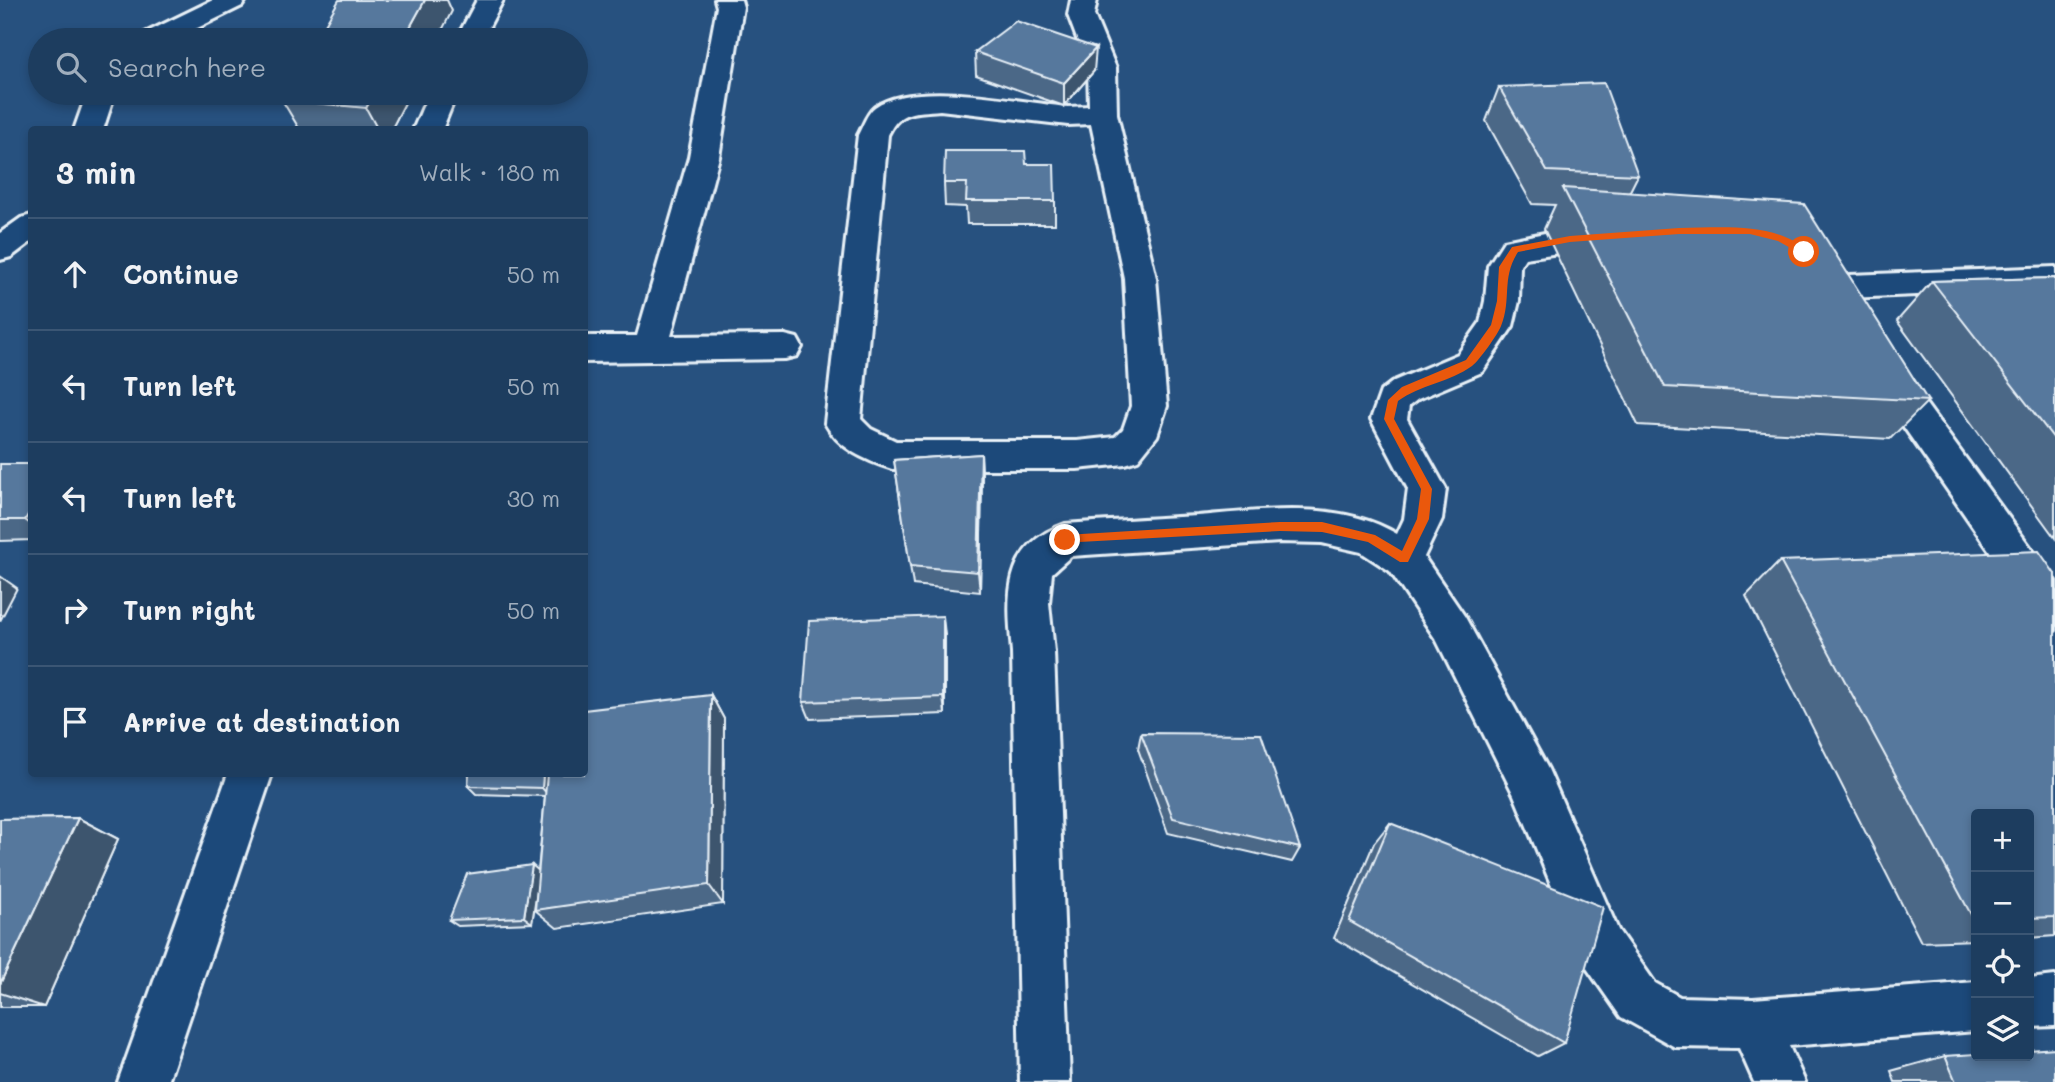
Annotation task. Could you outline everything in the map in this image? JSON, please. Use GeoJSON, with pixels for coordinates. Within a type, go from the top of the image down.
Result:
{"type":"FeatureCollection","features":[{"type":"Feature","properties":{"kind":"street"},"geometry":{"type":"LineString","coordinates":[[177,28],[233,0]]}},
{"type":"Feature","properties":{"kind":"street"},"geometry":{"type":"LineString","coordinates":[[475,28],[490,0]]}},
{"type":"Feature","properties":{"kind":"street"},"geometry":{"type":"LineString","coordinates":[[650,349],[704,157],[730,7],[728,0]]}},
{"type":"Feature","properties":{"kind":"street"},"geometry":{"type":"LineString","coordinates":[[1084,0],[1081,15],[1102,68],[1103,114],[1140,278],[1149,406],[1139,436],[1125,450],[1077,455],[892,456],[858,439],[843,423],[873,135],[883,115],[899,106],[940,101],[1068,116],[1103,114]]}},
{"type":"Feature","properties":{"kind":"street"},"geometry":{"type":"LineString","coordinates":[[89,126],[97,105]]}},
{"type":"Feature","properties":{"kind":"street"},"geometry":{"type":"LineString","coordinates":[[429,126],[438,105]]}},
{"type":"Feature","properties":{"kind":"street"},"geometry":{"type":"LineString","coordinates":[[0,249],[28,228]]}},
{"type":"Feature","properties":{"kind":"street"},"geometry":{"type":"LineString","coordinates":[[1404,559],[1423,519],[1427,489],[1389,419],[1393,400],[1406,390],[1470,363],[1496,326],[1502,301],[1504,267],[1515,249],[1570,239],[1633,236]]}},
{"type":"Feature","properties":{"kind":"street"},"geometry":{"type":"LineString","coordinates":[[2055,278],[1817,275],[2055,613]]}},
{"type":"Feature","properties":{"kind":"street"},"geometry":{"type":"LineString","coordinates":[[588,349],[785,347]]}},
{"type":"Feature","properties":{"kind":"street"},"geometry":{"type":"LineString","coordinates":[[1045,1082],[1033,652],[1027,592],[1040,555],[1065,540],[1290,526],[1322,527],[1371,538],[1404,559],[1451,629],[1532,784],[1601,947],[1637,1000],[1675,1022],[1752,1024],[1971,1007]]}},
{"type":"Feature","properties":{"kind":"street"},"geometry":{"type":"LineString","coordinates":[[143,1082],[249,777]]}},
{"type":"Feature","properties":{"kind":"street"},"geometry":{"type":"LineString","coordinates":[[2034,1003],[2055,1001]]}},
{"type":"Feature","properties":{"kind":"street"},"geometry":{"type":"LineString","coordinates":[[1752,1024],[1780,1082]]}},
{"type":"Feature","properties":{"kind":"building"},"geometry":{"type":"Polygon","coordinates":[[[339,0],[425,0],[410,28],[323,28],[339,0]]]}},
{"type":"Feature","properties":{"kind":"building"},"geometry":{"type":"Polygon","coordinates":[[[1016,21],[1096,48],[1064,83],[975,52],[1016,21]]]}},
{"type":"Feature","properties":{"kind":"building"},"geometry":{"type":"Polygon","coordinates":[[[1604,83],[1638,175],[1547,171],[1499,87],[1604,83]]]}},
{"type":"Feature","properties":{"kind":"building"},"geometry":{"type":"Polygon","coordinates":[[[334,105],[368,105],[366,108],[334,105]]]}},
{"type":"Feature","properties":{"kind":"building"},"geometry":{"type":"Polygon","coordinates":[[[945,151],[1025,151],[1026,164],[1054,164],[1055,201],[966,201],[967,183],[944,183],[945,151]]]}},
{"type":"Feature","properties":{"kind":"building"},"geometry":{"type":"Polygon","coordinates":[[[1563,188],[1804,204],[1928,401],[1665,387],[1563,188]]]}},
{"type":"Feature","properties":{"kind":"building"},"geometry":{"type":"Polygon","coordinates":[[[2055,278],[2055,440],[1932,281],[2055,278]]]}},
{"type":"Feature","properties":{"kind":"building"},"geometry":{"type":"Polygon","coordinates":[[[981,454],[978,572],[910,566],[894,460],[981,454]]]}},
{"type":"Feature","properties":{"kind":"building"},"geometry":{"type":"Polygon","coordinates":[[[0,464],[28,464],[28,515],[25,520],[0,520],[0,464]]]}},
{"type":"Feature","properties":{"kind":"building"},"geometry":{"type":"Polygon","coordinates":[[[2039,551],[2055,574],[2055,917],[2034,918],[2034,809],[1971,809],[1971,914],[1780,561],[2039,551]]]}},
{"type":"Feature","properties":{"kind":"building"},"geometry":{"type":"Polygon","coordinates":[[[943,616],[943,697],[803,702],[809,621],[943,616]]]}},
{"type":"Feature","properties":{"kind":"building"},"geometry":{"type":"Polygon","coordinates":[[[711,695],[709,885],[535,910],[547,777],[588,777],[588,710],[711,695]]]}},
{"type":"Feature","properties":{"kind":"building"},"geometry":{"type":"Polygon","coordinates":[[[1141,733],[1261,734],[1300,848],[1173,818],[1141,733]]]}},
{"type":"Feature","properties":{"kind":"building"},"geometry":{"type":"Polygon","coordinates":[[[469,777],[543,777],[542,788],[468,786],[469,777]]]}},
{"type":"Feature","properties":{"kind":"building"},"geometry":{"type":"Polygon","coordinates":[[[78,818],[0,984],[0,819],[78,818]]]}},
{"type":"Feature","properties":{"kind":"building"},"geometry":{"type":"Polygon","coordinates":[[[1390,823],[1603,907],[1564,1043],[1349,921],[1390,823]]]}},
{"type":"Feature","properties":{"kind":"building"},"geometry":{"type":"Polygon","coordinates":[[[532,865],[524,917],[449,920],[467,874],[532,865]]]}},
{"type":"Feature","properties":{"kind":"building"},"geometry":{"type":"Polygon","coordinates":[[[2055,1048],[2055,1082],[1956,1082],[1945,1056],[1971,1054],[1971,1061],[2034,1061],[2034,1050],[2055,1048]]]}},
{"type":"Feature","properties":{"kind":"route"},"geometry":{"type":"LineString","coordinates":[[1065,540],[1280,526],[1322,527],[1371,538],[1404,559],[1423,519],[1427,489],[1389,419],[1393,400],[1406,390],[1470,363],[1496,326],[1502,301],[1504,267],[1515,249],[1570,239],[1646,236],[1679,231],[1750,231],[1781,239],[1804,252]]}}]}
